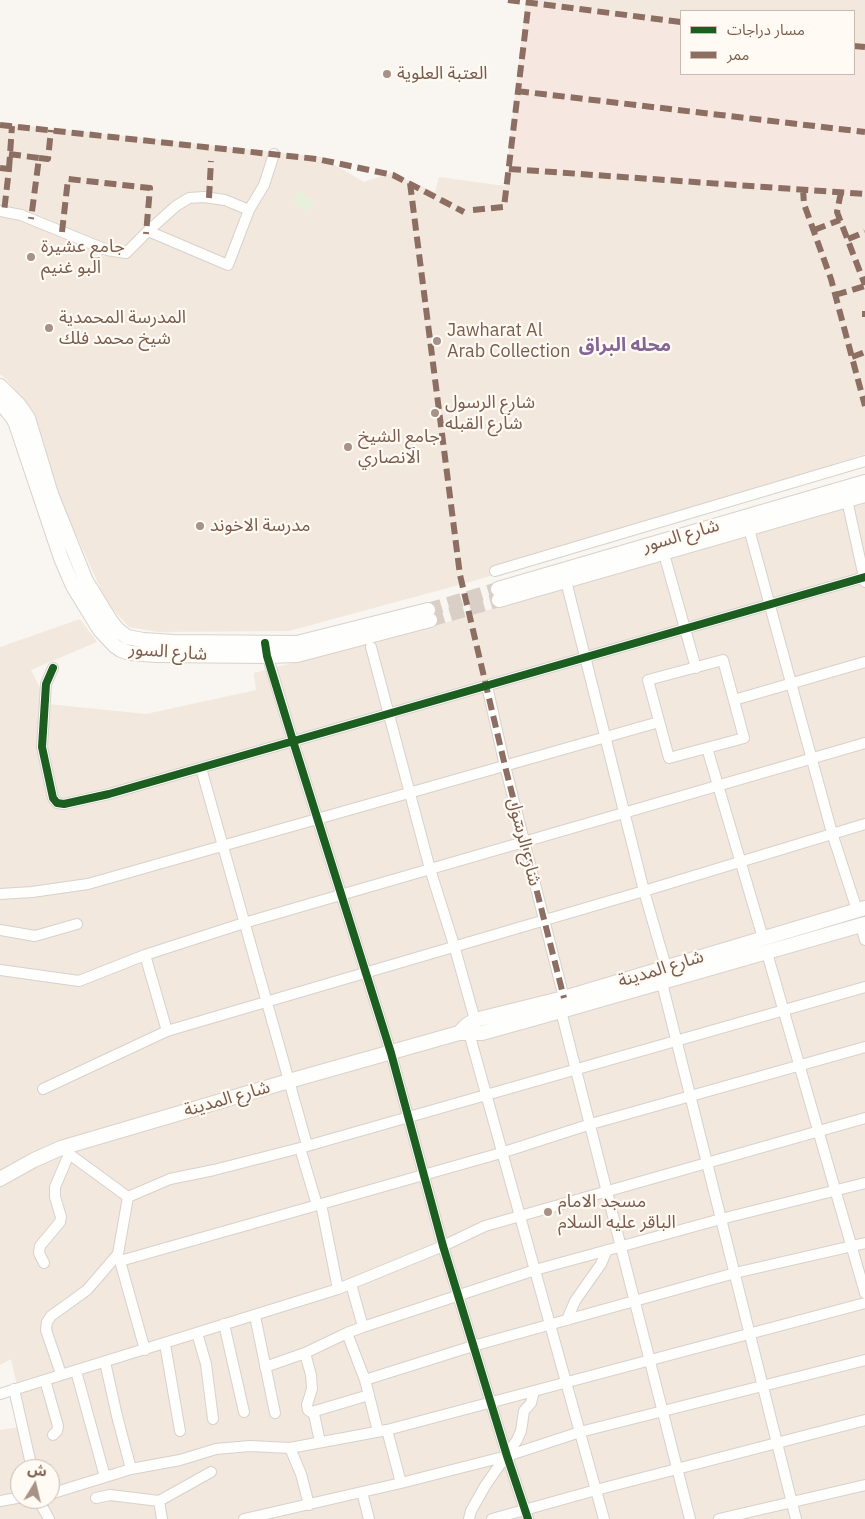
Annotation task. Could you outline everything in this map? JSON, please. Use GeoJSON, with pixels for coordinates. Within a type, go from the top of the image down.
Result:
{"type":"FeatureCollection","features":[{"type":"Feature","properties":{"kind":"main road","name":"شارع السور"},"geometry":{"type":"LineString","coordinates":[[0,386],[19,405],[28,418],[51,494],[73,553],[86,581],[117,630],[127,637],[266,650],[297,655],[429,615]]}},
{"type":"Feature","properties":{"kind":"main road","name":"شارع السور"},"geometry":{"type":"LineString","coordinates":[[0,402],[16,424],[66,572],[91,616],[111,643],[130,653],[156,655],[266,650]]}},
{"type":"Feature","properties":{"kind":"main road","name":"شارع السور"},"geometry":{"type":"LineString","coordinates":[[865,482],[499,594],[748,529],[865,495]]}},
{"type":"Feature","properties":{"kind":"main road","name":"شارع المدينة"},"geometry":{"type":"LineString","coordinates":[[563,1005],[666,967],[861,909]]}},
{"type":"Feature","properties":{"kind":"main road","name":"شارع المدينة"},"geometry":{"type":"LineString","coordinates":[[0,1179],[34,1160],[289,1081],[391,1053],[467,1028],[662,983],[863,925]]}},
{"type":"Feature","properties":{"kind":"street"},"geometry":{"type":"LineString","coordinates":[[148,231],[228,265],[249,210],[264,185],[274,154]]}},
{"type":"Feature","properties":{"kind":"street"},"geometry":{"type":"LineString","coordinates":[[0,211],[20,215],[107,250],[126,253],[176,206],[189,198],[204,197],[225,200],[249,210]]}},
{"type":"Feature","properties":{"kind":"street"},"geometry":{"type":"LineString","coordinates":[[495,571],[865,461]]}},
{"type":"Feature","properties":{"kind":"street"},"geometry":{"type":"LineString","coordinates":[[53,668],[46,684],[42,747],[53,798],[57,803],[64,804],[109,794],[864,579],[847,500]]}},
{"type":"Feature","properties":{"kind":"street"},"geometry":{"type":"LineString","coordinates":[[748,529],[832,833],[861,909]]}},
{"type":"Feature","properties":{"kind":"street"},"geometry":{"type":"LineString","coordinates":[[666,561],[696,668]]}},
{"type":"Feature","properties":{"kind":"street"},"geometry":{"type":"LineString","coordinates":[[568,589],[644,891],[666,967]]}},
{"type":"Feature","properties":{"kind":"street"},"geometry":{"type":"LineString","coordinates":[[371,647],[430,869],[454,946],[467,1028],[604,1519]]}},
{"type":"Feature","properties":{"kind":"street"},"geometry":{"type":"LineString","coordinates":[[266,650],[391,1053],[442,1246],[507,1456],[527,1514]]}},
{"type":"Feature","properties":{"kind":"street"},"geometry":{"type":"LineString","coordinates":[[723,660],[734,700],[744,738],[669,758],[648,680],[723,660]]}},
{"type":"Feature","properties":{"kind":"street"},"geometry":{"type":"LineString","coordinates":[[734,700],[865,662]]}},
{"type":"Feature","properties":{"kind":"street","name":"شارع الرسول"},"geometry":{"type":"LineString","coordinates":[[487,686],[505,766],[544,919],[577,1069],[690,1519]]}},
{"type":"Feature","properties":{"kind":"street"},"geometry":{"type":"LineString","coordinates":[[0,894],[49,890],[88,884],[659,722]]}},
{"type":"Feature","properties":{"kind":"street"},"geometry":{"type":"LineString","coordinates":[[0,970],[79,981],[145,955],[244,923],[865,743]]}},
{"type":"Feature","properties":{"kind":"street"},"geometry":{"type":"LineString","coordinates":[[707,748],[763,938]]}},
{"type":"Feature","properties":{"kind":"street"},"geometry":{"type":"LineString","coordinates":[[201,768],[289,1081],[338,1289]]}},
{"type":"Feature","properties":{"kind":"street"},"geometry":{"type":"LineString","coordinates":[[43,1089],[167,1031],[865,824]]}},
{"type":"Feature","properties":{"kind":"street"},"geometry":{"type":"LineString","coordinates":[[0,930],[35,936],[77,924]]}},
{"type":"Feature","properties":{"kind":"street"},"geometry":{"type":"LineString","coordinates":[[863,925],[865,940]]}},
{"type":"Feature","properties":{"kind":"street"},"geometry":{"type":"LineString","coordinates":[[767,953],[865,1294]]}},
{"type":"Feature","properties":{"kind":"street"},"geometry":{"type":"LineString","coordinates":[[145,955],[167,1031]]}},
{"type":"Feature","properties":{"kind":"street"},"geometry":{"type":"LineString","coordinates":[[662,983],[796,1519]]}},
{"type":"Feature","properties":{"kind":"street"},"geometry":{"type":"LineString","coordinates":[[128,1197],[170,1179],[304,1146],[865,987]]}},
{"type":"Feature","properties":{"kind":"street"},"geometry":{"type":"LineString","coordinates":[[61,1374],[46,1330],[47,1322],[51,1316],[87,1290],[119,1257],[423,1176],[591,1124],[865,1047]]}},
{"type":"Feature","properties":{"kind":"street"},"geometry":{"type":"LineString","coordinates":[[0,1394],[338,1289],[485,1226],[865,1118]]}},
{"type":"Feature","properties":{"kind":"street"},"geometry":{"type":"LineString","coordinates":[[44,1263],[39,1253],[40,1246],[60,1222],[61,1217],[54,1197],[65,1151],[128,1197]]}},
{"type":"Feature","properties":{"kind":"street"},"geometry":{"type":"LineString","coordinates":[[265,1367],[305,1353],[363,1327],[535,1270],[721,1219],[865,1183]]}},
{"type":"Feature","properties":{"kind":"street"},"geometry":{"type":"LineString","coordinates":[[128,1197],[119,1257],[145,1350]]}},
{"type":"Feature","properties":{"kind":"street"},"geometry":{"type":"LineString","coordinates":[[365,1380],[473,1346],[735,1273],[865,1243]]}},
{"type":"Feature","properties":{"kind":"street"},"geometry":{"type":"LineString","coordinates":[[568,1320],[575,1301],[601,1264],[607,1250]]}},
{"type":"Feature","properties":{"kind":"street"},"geometry":{"type":"LineString","coordinates":[[351,1284],[363,1327]]}},
{"type":"Feature","properties":{"kind":"street"},"geometry":{"type":"LineString","coordinates":[[60,1491],[131,1469],[180,1460],[216,1448],[250,1446],[290,1448],[383,1430],[865,1304]]}},
{"type":"Feature","properties":{"kind":"street"},"geometry":{"type":"LineString","coordinates":[[255,1316],[274,1413]]}},
{"type":"Feature","properties":{"kind":"street"},"geometry":{"type":"LineString","coordinates":[[224,1324],[244,1412]]}},
{"type":"Feature","properties":{"kind":"street"},"geometry":{"type":"LineString","coordinates":[[197,1333],[206,1364],[213,1419]]}},
{"type":"Feature","properties":{"kind":"street"},"geometry":{"type":"LineString","coordinates":[[347,1333],[401,1483]]}},
{"type":"Feature","properties":{"kind":"street"},"geometry":{"type":"LineString","coordinates":[[165,1344],[180,1430]]}},
{"type":"Feature","properties":{"kind":"street"},"geometry":{"type":"LineString","coordinates":[[305,1353],[311,1375],[312,1390],[307,1405],[308,1410],[314,1414],[320,1442]]}},
{"type":"Feature","properties":{"kind":"street"},"geometry":{"type":"LineString","coordinates":[[244,1519],[401,1483],[507,1456],[580,1432],[865,1360]]}},
{"type":"Feature","properties":{"kind":"street"},"geometry":{"type":"LineString","coordinates":[[105,1362],[131,1469]]}},
{"type":"Feature","properties":{"kind":"street"},"geometry":{"type":"LineString","coordinates":[[76,1371],[105,1477]]}},
{"type":"Feature","properties":{"kind":"street"},"geometry":{"type":"LineString","coordinates":[[46,1380],[58,1426],[57,1431],[53,1435]]}},
{"type":"Feature","properties":{"kind":"street"},"geometry":{"type":"LineString","coordinates":[[14,1389],[30,1459]]}},
{"type":"Feature","properties":{"kind":"street"},"geometry":{"type":"LineString","coordinates":[[469,1519],[481,1492],[517,1440],[525,1410],[530,1404],[534,1391]]}},
{"type":"Feature","properties":{"kind":"street"},"geometry":{"type":"LineString","coordinates":[[312,1412],[369,1395]]}},
{"type":"Feature","properties":{"kind":"street"},"geometry":{"type":"LineString","coordinates":[[492,1519],[527,1514],[596,1490],[865,1420]]}},
{"type":"Feature","properties":{"kind":"street"},"geometry":{"type":"LineString","coordinates":[[290,1448],[301,1474],[309,1505]]}},
{"type":"Feature","properties":{"kind":"street"},"geometry":{"type":"LineString","coordinates":[[96,1498],[110,1495],[159,1501],[211,1472]]}},
{"type":"Feature","properties":{"kind":"street"},"geometry":{"type":"LineString","coordinates":[[719,1519],[865,1485]]}},
{"type":"Feature","properties":{"kind":"street"},"geometry":{"type":"LineString","coordinates":[[362,1492],[369,1519]]}},
{"type":"Feature","properties":{"kind":"street"},"geometry":{"type":"LineString","coordinates":[[159,1501],[162,1519]]}},
{"type":"Feature","properties":{"kind":"shaded area"},"geometry":{"type":"Polygon","coordinates":[[[526,0],[865,0],[865,454],[477,580],[289,631],[158,632],[129,627],[107,603],[64,508],[33,415],[11,384],[0,374],[0,123],[321,157],[364,182],[391,173],[435,192],[439,177],[505,186],[526,0]]]}},
{"type":"Feature","properties":{"kind":"shaded area"},"geometry":{"type":"Polygon","coordinates":[[[529,3],[680,22],[680,75],[855,75],[855,46],[865,47],[865,194],[509,169],[529,3]]]}},
{"type":"Feature","properties":{"kind":"shaded area"},"geometry":{"type":"Polygon","coordinates":[[[865,500],[865,1519],[0,1519],[0,1430],[26,1426],[11,1359],[0,1365],[0,647],[80,619],[97,642],[31,670],[48,704],[146,714],[256,690],[254,673],[440,624],[865,500]]]}},
{"type":"Feature","properties":{"kind":"green space"},"geometry":{"type":"Polygon","coordinates":[[[300,190],[315,204],[306,212],[292,202],[300,190]]]}},
{"type":"Feature","properties":{"kind":"tunnel"},"geometry":{"type":"LineString","coordinates":[[428,610],[498,589]]}},
{"type":"Feature","properties":{"kind":"tunnel"},"geometry":{"type":"LineString","coordinates":[[430,620],[499,600]]}},
{"type":"Feature","properties":{"kind":"marked path"},"geometry":{"type":"LineString","coordinates":[[508,0],[680,22]]}},
{"type":"Feature","properties":{"kind":"marked path"},"geometry":{"type":"LineString","coordinates":[[473,210],[504,207],[529,0]]}},
{"type":"Feature","properties":{"kind":"marked path"},"geometry":{"type":"LineString","coordinates":[[855,46],[865,47]]}},
{"type":"Feature","properties":{"kind":"marked path"},"geometry":{"type":"LineString","coordinates":[[517,91],[865,132]]}},
{"type":"Feature","properties":{"kind":"marked path"},"geometry":{"type":"LineString","coordinates":[[0,125],[317,159],[393,175],[464,212]]}},
{"type":"Feature","properties":{"kind":"marked path"},"geometry":{"type":"LineString","coordinates":[[9,169],[12,126]]}},
{"type":"Feature","properties":{"kind":"marked path"},"geometry":{"type":"LineString","coordinates":[[39,158],[48,159],[51,130]]}},
{"type":"Feature","properties":{"kind":"marked path"},"geometry":{"type":"LineString","coordinates":[[9,154],[39,158],[31,219]]}},
{"type":"Feature","properties":{"kind":"marked path"},"geometry":{"type":"LineString","coordinates":[[209,198],[211,161]]}},
{"type":"Feature","properties":{"kind":"marked path"},"geometry":{"type":"LineString","coordinates":[[0,168],[9,169],[4,212]]}},
{"type":"Feature","properties":{"kind":"marked path"},"geometry":{"type":"LineString","coordinates":[[509,169],[865,194]]}},
{"type":"Feature","properties":{"kind":"marked path"},"geometry":{"type":"LineString","coordinates":[[62,232],[68,179],[150,188],[146,234]]}},
{"type":"Feature","properties":{"kind":"marked path"},"geometry":{"type":"LineString","coordinates":[[410,183],[460,575],[505,766],[564,998]]}},
{"type":"Feature","properties":{"kind":"marked path"},"geometry":{"type":"LineString","coordinates":[[803,189],[804,204],[831,279],[865,406]]}},
{"type":"Feature","properties":{"kind":"marked path"},"geometry":{"type":"LineString","coordinates":[[841,192],[837,212],[865,285]]}},
{"type":"Feature","properties":{"kind":"marked path"},"geometry":{"type":"LineString","coordinates":[[814,230],[840,220]]}},
{"type":"Feature","properties":{"kind":"marked path"},"geometry":{"type":"LineString","coordinates":[[848,239],[865,232]]}},
{"type":"Feature","properties":{"kind":"marked path"},"geometry":{"type":"LineString","coordinates":[[835,295],[865,286]]}},
{"type":"Feature","properties":{"kind":"marked path"},"geometry":{"type":"LineString","coordinates":[[865,311],[865,317]]}},
{"type":"Feature","properties":{"kind":"marked path"},"geometry":{"type":"LineString","coordinates":[[852,357],[865,352]]}},
{"type":"Feature","properties":{"kind":"cycle path"},"geometry":{"type":"LineString","coordinates":[[53,668],[46,684],[42,747],[53,798],[57,803],[64,804],[109,794],[865,577]]}},
{"type":"Feature","properties":{"kind":"cycle path"},"geometry":{"type":"LineString","coordinates":[[265,643],[267,656],[293,741],[391,1053],[443,1246],[528,1519]]}},
{"type":"Feature","properties":{"kind":"place","name":"العتبة العلوية"},"geometry":{"type":"Point","coordinates":[387,74]}},
{"type":"Feature","properties":{"kind":"place","name":"جامع عشيرة البو غنيم"},"geometry":{"type":"Point","coordinates":[31,257]}},
{"type":"Feature","properties":{"kind":"place","name":"المدرسة المحمدية شيخ محمد فلك"},"geometry":{"type":"Point","coordinates":[49,328]}},
{"type":"Feature","properties":{"kind":"place","name":"Jawharat Al Arab Collection"},"geometry":{"type":"Point","coordinates":[437,341]}},
{"type":"Feature","properties":{"kind":"place","name":"شارع الرسول شارع القبله"},"geometry":{"type":"Point","coordinates":[435,413]}},
{"type":"Feature","properties":{"kind":"place","name":"جامع الشيخ الانصاري"},"geometry":{"type":"Point","coordinates":[348,447]}},
{"type":"Feature","properties":{"kind":"place","name":"مدرسة الاخوند"},"geometry":{"type":"Point","coordinates":[200,526]}},
{"type":"Feature","properties":{"kind":"place","name":"مسجد الامام الباقر عليه السلام"},"geometry":{"type":"Point","coordinates":[548,1212]}},
{"type":"Feature","properties":{"kind":"district","name":"محله البراق"},"geometry":{"type":"Point","coordinates":[625,346]}}]}
